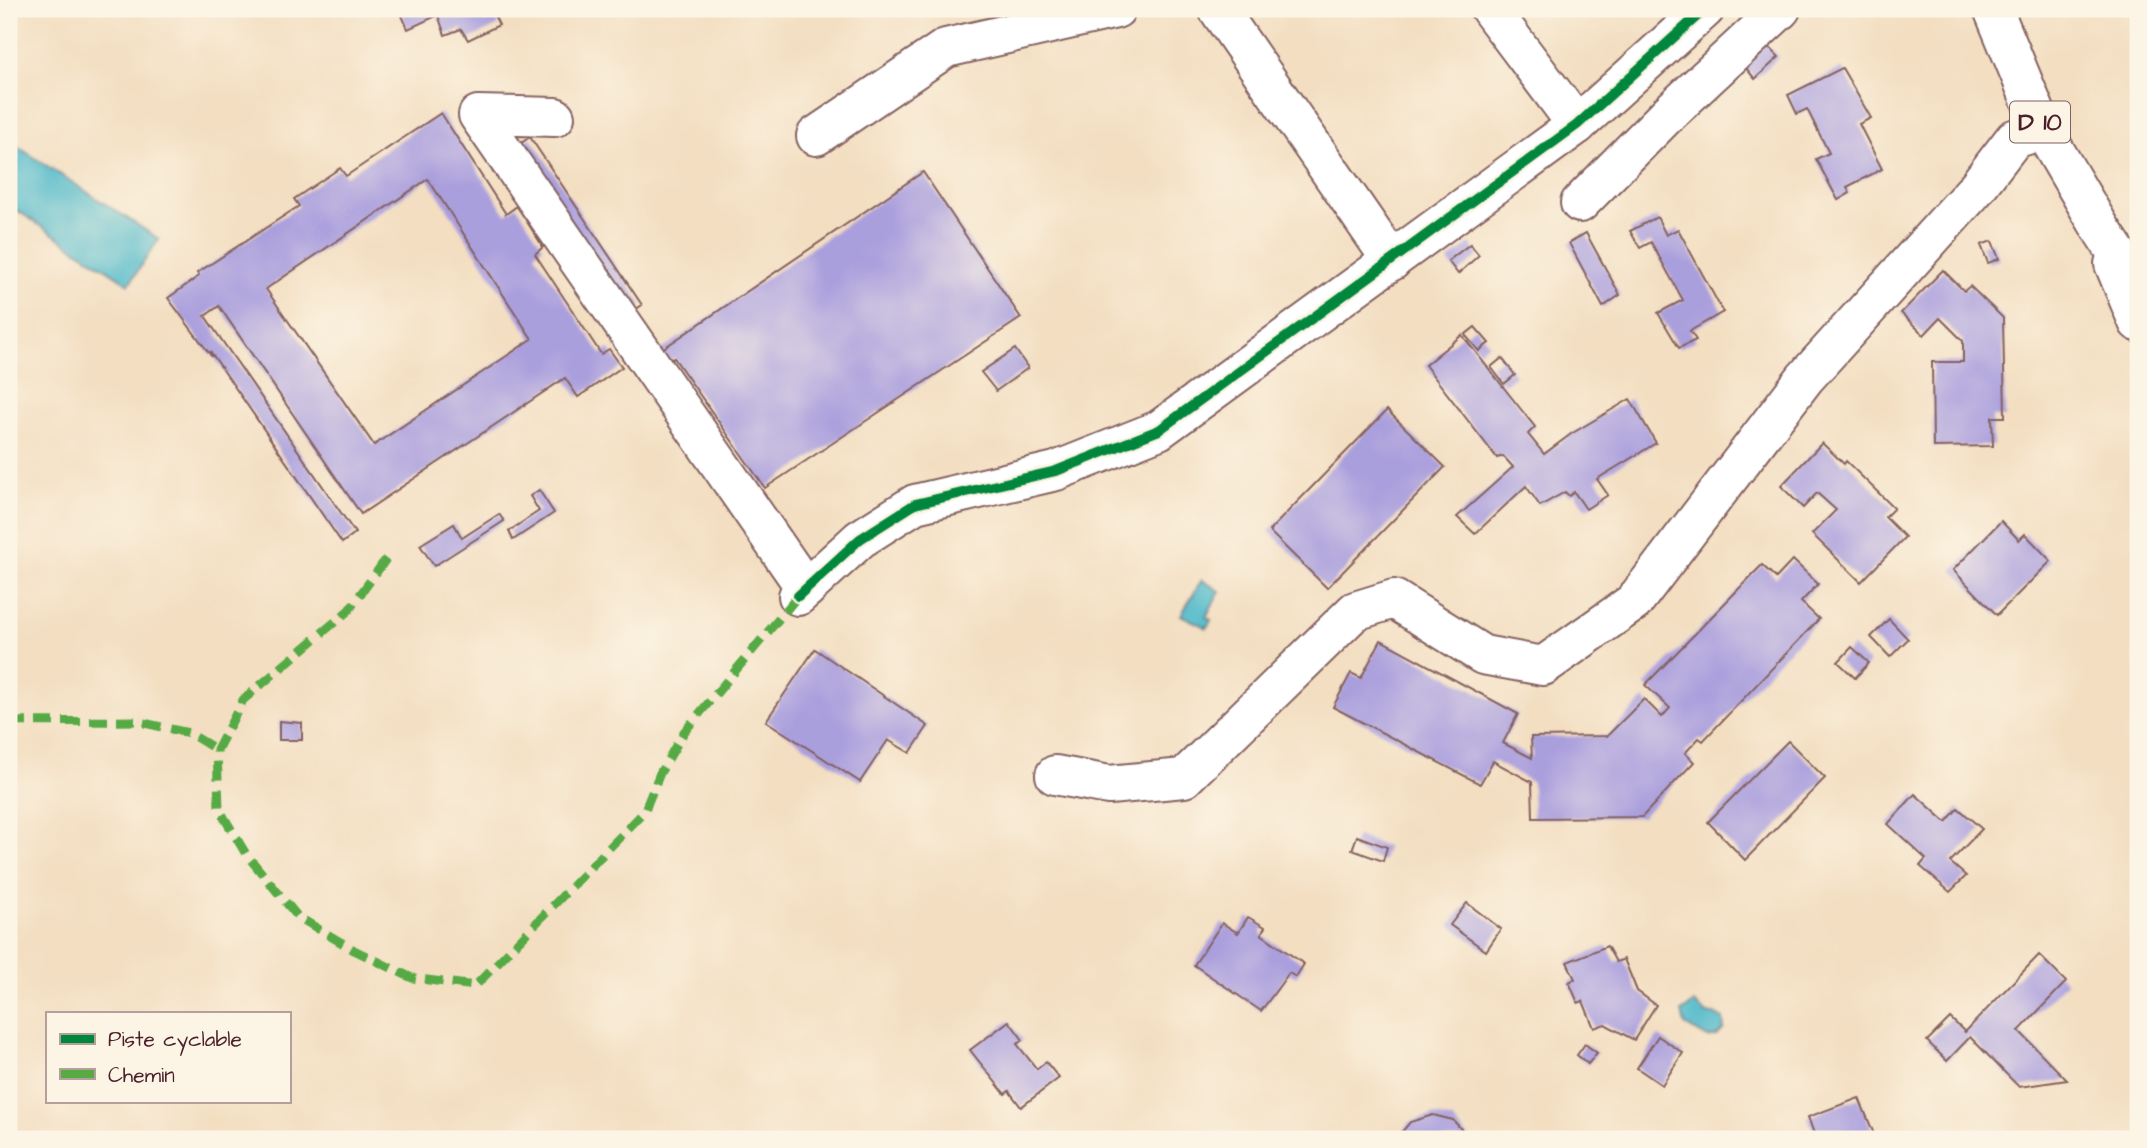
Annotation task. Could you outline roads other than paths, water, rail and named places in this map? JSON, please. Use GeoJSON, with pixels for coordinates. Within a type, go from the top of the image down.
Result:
{"type":"FeatureCollection","features":[{"type":"Feature","properties":{"kind":"street"},"geometry":{"type":"LineString","coordinates":[[816,136],[946,48],[1116,9]]}},
{"type":"Feature","properties":{"kind":"street"},"geometry":{"type":"LineString","coordinates":[[1218,9],[1392,261]]}},
{"type":"Feature","properties":{"kind":"street"},"geometry":{"type":"LineString","coordinates":[[1490,9],[1577,125]]}},
{"type":"Feature","properties":{"kind":"street"},"geometry":{"type":"LineString","coordinates":[[555,117],[478,115],[802,593],[860,538],[915,505],[1056,471],[1159,430],[1577,125],[1705,9]]}},
{"type":"Feature","properties":{"kind":"street"},"geometry":{"type":"LineString","coordinates":[[1580,203],[1668,114],[1781,9]]}},
{"type":"Feature","properties":{"kind":"street","name":"D 10"},"geometry":{"type":"LineString","coordinates":[[1993,9],[2043,130],[2101,229],[2138,285]]}},
{"type":"Feature","properties":{"kind":"street"},"geometry":{"type":"LineString","coordinates":[[1055,775],[1109,785],[1184,778],[1355,611],[1394,599],[1483,655],[1543,666],[1634,602],[1805,378],[1974,191],[2014,139],[2043,130]]}},
{"type":"Feature","properties":{"kind":"street","name":"D 10"},"geometry":{"type":"LineString","coordinates":[[2101,229],[2126,299],[2138,322]]}},
{"type":"Feature","properties":{"kind":"water"},"geometry":{"type":"Polygon","coordinates":[[[9,141],[159,239],[129,284],[9,205],[9,141]]]}},
{"type":"Feature","properties":{"kind":"water"},"geometry":{"type":"Polygon","coordinates":[[[1202,580],[1220,591],[1206,617],[1211,620],[1207,628],[1181,615],[1202,580]]]}},
{"type":"Feature","properties":{"kind":"water"},"geometry":{"type":"Polygon","coordinates":[[[1694,1003],[1707,1014],[1723,1019],[1724,1029],[1717,1036],[1708,1038],[1685,1025],[1682,1012],[1694,1003]]]}}]}
